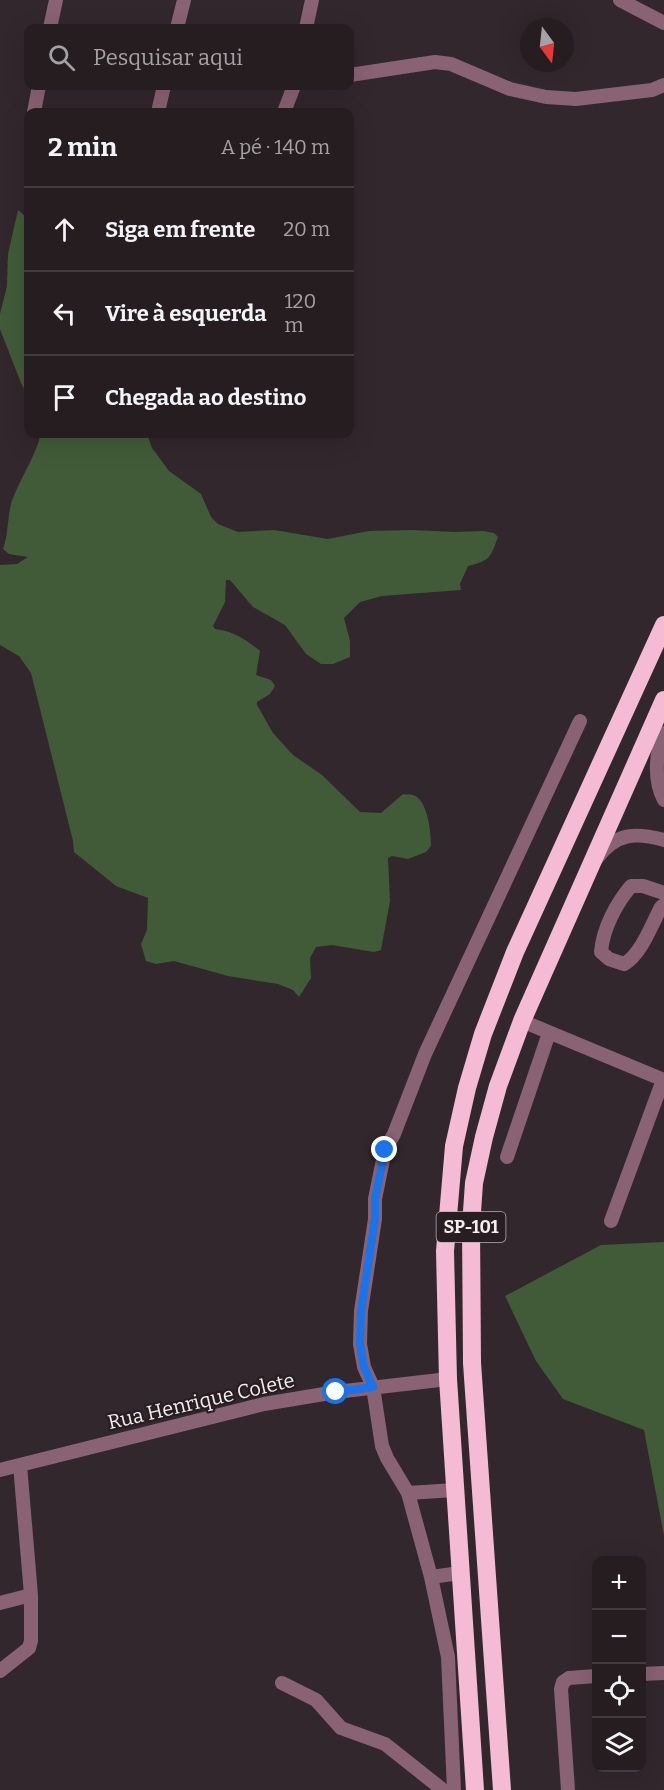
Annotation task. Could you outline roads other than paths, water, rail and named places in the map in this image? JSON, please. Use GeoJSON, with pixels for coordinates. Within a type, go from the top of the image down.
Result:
{"type":"FeatureCollection","features":[{"type":"Feature","properties":{"kind":"highway","name":"SP-101"},"geometry":{"type":"LineString","coordinates":[[475,1790],[448,1379],[445,1251],[454,1146],[467,1088],[483,1034],[515,952],[664,625]]}},
{"type":"Feature","properties":{"kind":"highway","name":"SP-101"},"geometry":{"type":"LineString","coordinates":[[502,1790],[472,1363],[471,1226],[474,1183],[498,1086],[522,1021],[664,700]]}},
{"type":"Feature","properties":{"kind":"street"},"geometry":{"type":"LineString","coordinates":[[51,24],[56,0]]}},
{"type":"Feature","properties":{"kind":"street"},"geometry":{"type":"LineString","coordinates":[[178,24],[183,0]]}},
{"type":"Feature","properties":{"kind":"street"},"geometry":{"type":"LineString","coordinates":[[307,24],[312,0]]}},
{"type":"Feature","properties":{"kind":"street"},"geometry":{"type":"LineString","coordinates":[[620,0],[664,23]]}},
{"type":"Feature","properties":{"kind":"street"},"geometry":{"type":"LineString","coordinates":[[354,74],[435,62],[451,64],[510,89],[546,98],[576,99],[652,90],[664,86]]}},
{"type":"Feature","properties":{"kind":"street"},"geometry":{"type":"LineString","coordinates":[[35,108],[38,90]]}},
{"type":"Feature","properties":{"kind":"street"},"geometry":{"type":"LineString","coordinates":[[159,108],[163,90]]}},
{"type":"Feature","properties":{"kind":"street"},"geometry":{"type":"LineString","coordinates":[[286,108],[292,90]]}},
{"type":"Feature","properties":{"kind":"street"},"geometry":{"type":"LineString","coordinates":[[453,1790],[448,1657],[431,1577],[408,1493],[382,1446],[373,1387],[364,1367],[360,1344],[361,1311],[375,1219],[375,1199],[385,1150],[394,1134],[425,1054],[580,721]]}},
{"type":"Feature","properties":{"kind":"street"},"geometry":{"type":"LineString","coordinates":[[664,733],[660,742],[657,771],[660,792],[664,800]]}},
{"type":"Feature","properties":{"kind":"street"},"geometry":{"type":"LineString","coordinates":[[585,875],[606,847],[624,837],[643,834],[664,840]]}},
{"type":"Feature","properties":{"kind":"street"},"geometry":{"type":"LineString","coordinates":[[664,893],[643,886],[631,886],[611,918],[602,938],[601,952],[609,959],[624,964],[631,961],[664,904]]}},
{"type":"Feature","properties":{"kind":"street"},"geometry":{"type":"LineString","coordinates":[[522,1021],[664,1080],[611,1221]]}},
{"type":"Feature","properties":{"kind":"street"},"geometry":{"type":"LineString","coordinates":[[507,1157],[549,1033]]}},
{"type":"Feature","properties":{"kind":"street","name":"Rua Henrique Colete"},"geometry":{"type":"LineString","coordinates":[[0,1470],[264,1404],[336,1392],[448,1379]]}},
{"type":"Feature","properties":{"kind":"street"},"geometry":{"type":"LineString","coordinates":[[0,1671],[29,1648],[31,1641],[32,1595],[20,1465]]}},
{"type":"Feature","properties":{"kind":"street"},"geometry":{"type":"LineString","coordinates":[[408,1493],[455,1490]]}},
{"type":"Feature","properties":{"kind":"street"},"geometry":{"type":"LineString","coordinates":[[431,1577],[460,1573]]}},
{"type":"Feature","properties":{"kind":"street"},"geometry":{"type":"LineString","coordinates":[[0,1603],[32,1595]]}},
{"type":"Feature","properties":{"kind":"street"},"geometry":{"type":"LineString","coordinates":[[646,1674],[664,1673]]}},
{"type":"Feature","properties":{"kind":"street"},"geometry":{"type":"LineString","coordinates":[[568,1790],[561,1689],[563,1682],[569,1678],[592,1676]]}},
{"type":"Feature","properties":{"kind":"street"},"geometry":{"type":"LineString","coordinates":[[282,1683],[316,1700],[341,1728],[385,1744],[443,1790]]}}]}
